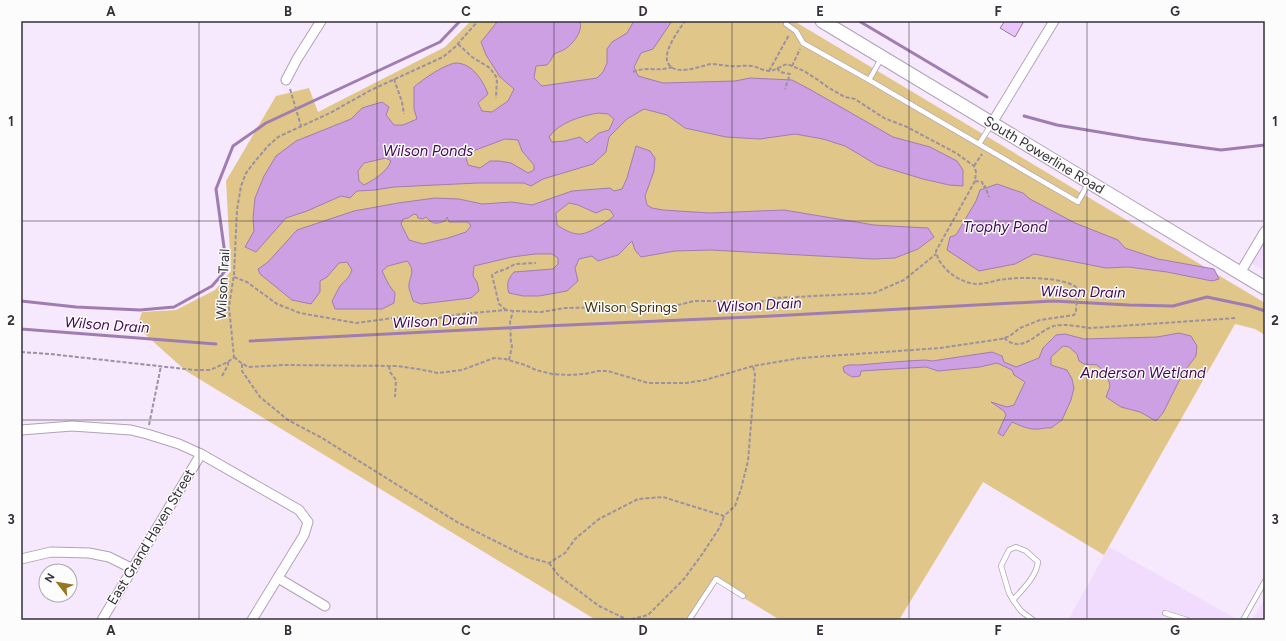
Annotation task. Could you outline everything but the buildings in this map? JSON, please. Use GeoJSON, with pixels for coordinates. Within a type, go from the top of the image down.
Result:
{"type":"FeatureCollection","features":[{"type":"Feature","properties":{"kind":"street"},"geometry":{"type":"LineString","coordinates":[[286,80],[297,59],[321,21]]}},
{"type":"Feature","properties":{"kind":"street","name":"South Powerline Road"},"geometry":{"type":"LineString","coordinates":[[822,21],[1265,288]]}},
{"type":"Feature","properties":{"kind":"street"},"geometry":{"type":"LineString","coordinates":[[992,123],[1054,21]]}},
{"type":"Feature","properties":{"kind":"street"},"geometry":{"type":"LineString","coordinates":[[1240,273],[1265,231]]}},
{"type":"Feature","properties":{"kind":"street"},"geometry":{"type":"LineString","coordinates":[[21,430],[72,426],[131,430],[147,434],[179,444],[201,454],[299,510],[308,522],[304,535],[252,620]]}},
{"type":"Feature","properties":{"kind":"street","name":"East Grand Haven Street"},"geometry":{"type":"LineString","coordinates":[[102,620],[201,454]]}},
{"type":"Feature","properties":{"kind":"street"},"geometry":{"type":"LineString","coordinates":[[21,559],[51,552],[89,553],[110,557],[133,569]]}},
{"type":"Feature","properties":{"kind":"street"},"geometry":{"type":"LineString","coordinates":[[278,578],[325,606]]}},
{"type":"Feature","properties":{"kind":"lane"},"geometry":{"type":"LineString","coordinates":[[786,24],[796,31],[803,43],[1078,202],[1089,182]]}},
{"type":"Feature","properties":{"kind":"lane"},"geometry":{"type":"LineString","coordinates":[[869,80],[882,57]]}},
{"type":"Feature","properties":{"kind":"lane"},"geometry":{"type":"LineString","coordinates":[[979,144],[992,123]]}},
{"type":"Feature","properties":{"kind":"lane"},"geometry":{"type":"LineString","coordinates":[[1013,600],[1037,571],[1038,562],[1026,551],[1016,547],[1009,550],[1001,566],[1009,593],[1013,600],[1021,611],[1033,620]]}},
{"type":"Feature","properties":{"kind":"lane"},"geometry":{"type":"LineString","coordinates":[[689,620],[716,579],[743,596]]}},
{"type":"Feature","properties":{"kind":"lane"},"geometry":{"type":"LineString","coordinates":[[1243,620],[1265,581]]}},
{"type":"Feature","properties":{"kind":"lane"},"geometry":{"type":"LineString","coordinates":[[1165,613],[1187,620]]}},
{"type":"Feature","properties":{"kind":"path","name":"Wilson Trail"},"geometry":{"type":"LineString","coordinates":[[234,357],[230,307],[234,277],[236,210],[241,186],[246,174],[268,146],[278,137],[330,113],[371,90],[443,57],[458,44],[478,21]]}},
{"type":"Feature","properties":{"kind":"path"},"geometry":{"type":"LineString","coordinates":[[21,352],[194,370],[210,370],[228,362],[234,357],[248,367],[284,365],[388,366],[438,373],[462,370],[494,358],[509,360],[552,374],[570,375],[608,371],[648,383],[686,383],[705,380],[753,366],[801,358],[940,348],[1004,338],[1010,336],[1020,328],[1040,320],[1074,315],[1076,312],[1077,292],[1076,287],[1071,284],[1040,279],[1012,278],[975,284],[965,282],[951,274],[942,265],[936,254],[938,244],[975,180],[976,172],[974,166],[956,153],[924,135],[884,118],[862,103],[845,97],[818,80],[787,64],[769,71],[753,67],[719,64],[685,70],[679,70],[672,67],[668,64],[667,53],[670,45],[685,21]]}},
{"type":"Feature","properties":{"kind":"path"},"geometry":{"type":"LineString","coordinates":[[769,71],[789,35],[786,24]]}},
{"type":"Feature","properties":{"kind":"path"},"geometry":{"type":"LineString","coordinates":[[792,66],[803,43]]}},
{"type":"Feature","properties":{"kind":"path"},"geometry":{"type":"LineString","coordinates":[[458,44],[472,57],[490,68],[497,78],[496,98]]}},
{"type":"Feature","properties":{"kind":"path"},"geometry":{"type":"LineString","coordinates":[[634,72],[638,70],[666,70],[672,67]]}},
{"type":"Feature","properties":{"kind":"path"},"geometry":{"type":"LineString","coordinates":[[777,68],[780,72],[790,74],[785,88]]}},
{"type":"Feature","properties":{"kind":"path"},"geometry":{"type":"LineString","coordinates":[[394,79],[402,102],[404,114]]}},
{"type":"Feature","properties":{"kind":"path"},"geometry":{"type":"LineString","coordinates":[[292,95],[301,126]]}},
{"type":"Feature","properties":{"kind":"path"},"geometry":{"type":"LineString","coordinates":[[974,166],[985,148]]}},
{"type":"Feature","properties":{"kind":"path"},"geometry":{"type":"LineString","coordinates":[[975,180],[982,182],[989,197]]}},
{"type":"Feature","properties":{"kind":"path"},"geometry":{"type":"LineString","coordinates":[[234,277],[247,282],[277,304],[300,313],[356,323],[401,317],[427,320],[461,314],[506,310],[541,312],[565,308],[674,306],[694,301],[717,301],[746,306],[774,298],[874,293],[904,280],[936,254]]}},
{"type":"Feature","properties":{"kind":"path"},"geometry":{"type":"LineString","coordinates":[[506,310],[499,304],[492,275],[515,264],[536,263]]}},
{"type":"Feature","properties":{"kind":"path"},"geometry":{"type":"LineString","coordinates":[[509,360],[512,346],[510,322],[513,311]]}},
{"type":"Feature","properties":{"kind":"path"},"geometry":{"type":"LineString","coordinates":[[1004,338],[1008,342],[1016,345],[1026,343],[1054,326],[1072,325],[1091,328],[1236,318]]}},
{"type":"Feature","properties":{"kind":"path"},"geometry":{"type":"LineString","coordinates":[[222,376],[228,362]]}},
{"type":"Feature","properties":{"kind":"path"},"geometry":{"type":"LineString","coordinates":[[242,364],[242,372],[260,397],[288,420],[322,438],[457,522],[527,557],[549,563],[559,576],[599,606],[628,620],[648,615],[684,579],[720,527],[724,516],[735,506],[748,461],[755,375],[753,366]]}},
{"type":"Feature","properties":{"kind":"path"},"geometry":{"type":"LineString","coordinates":[[147,434],[161,366]]}},
{"type":"Feature","properties":{"kind":"path"},"geometry":{"type":"LineString","coordinates":[[388,366],[390,372],[396,380],[396,397]]}},
{"type":"Feature","properties":{"kind":"path"},"geometry":{"type":"LineString","coordinates":[[549,563],[565,553],[575,539],[599,519],[638,500],[662,497],[724,516]]}},
{"type":"Feature","properties":{"kind":"path"},"geometry":{"type":"LineString","coordinates":[[648,615],[649,620]]}},
{"type":"Feature","properties":{"kind":"shaded area"},"geometry":{"type":"Polygon","coordinates":[[[1265,240],[1265,271],[1251,263],[1265,240]]]}},
{"type":"Feature","properties":{"kind":"shaded area"},"geometry":{"type":"Polygon","coordinates":[[[1109,547],[1238,620],[1068,620],[1109,547]]]}},
{"type":"Feature","properties":{"kind":"shaded area"},"geometry":{"type":"Polygon","coordinates":[[[1265,598],[1265,620],[1252,620],[1265,598]]]}},
{"type":"Feature","properties":{"kind":"green space","name":"Wilson Springs"},"geometry":{"type":"Polygon","coordinates":[[[471,21],[794,21],[1265,303],[1265,335],[1255,329],[1235,324],[1104,555],[983,482],[899,620],[780,620],[716,581],[693,620],[596,620],[186,371],[137,327],[142,312],[176,310],[215,290],[231,271],[226,181],[276,96],[309,88],[318,112],[445,47],[471,21]]]}},
{"type":"Feature","properties":{"kind":"water","name":"Wilson Ponds"},"geometry":{"type":"Polygon","coordinates":[[[580,21],[581,24],[579,32],[571,45],[554,54],[547,65],[536,66],[534,78],[542,86],[597,78],[603,72],[607,63],[607,49],[612,42],[627,33],[634,21],[672,21],[653,49],[641,53],[634,67],[638,76],[663,83],[735,81],[750,78],[792,80],[893,137],[930,147],[957,161],[963,170],[963,186],[949,185],[923,179],[877,165],[845,146],[823,139],[795,134],[760,139],[726,137],[685,128],[667,115],[644,109],[627,119],[609,137],[606,152],[593,164],[543,179],[531,186],[524,183],[478,183],[394,187],[357,191],[350,198],[341,196],[307,211],[286,218],[256,252],[245,247],[254,231],[253,218],[255,198],[264,176],[276,156],[296,141],[351,119],[362,108],[382,102],[389,107],[386,115],[394,125],[403,125],[417,119],[414,109],[414,87],[434,72],[457,63],[468,66],[473,70],[483,84],[488,94],[478,103],[482,111],[492,112],[508,101],[514,89],[500,77],[486,55],[481,42],[497,22],[580,21]],[[599,113],[571,120],[558,128],[549,137],[552,142],[565,141],[580,137],[587,143],[599,133],[609,130],[614,119],[608,114],[599,113]],[[505,139],[465,154],[468,165],[480,168],[490,161],[499,161],[511,163],[528,173],[534,170],[534,165],[522,151],[518,140],[505,139]],[[386,158],[364,163],[358,171],[359,181],[364,185],[383,172],[391,161],[386,158]]]}},
{"type":"Feature","properties":{"kind":"water","name":"Wilson Ponds"},"geometry":{"type":"Polygon","coordinates":[[[636,146],[650,151],[655,158],[654,171],[645,196],[647,205],[652,208],[710,213],[784,210],[874,225],[928,228],[934,237],[918,249],[895,258],[873,259],[711,250],[675,251],[641,257],[635,250],[632,241],[618,255],[598,261],[592,256],[579,259],[575,268],[578,281],[567,291],[539,296],[523,296],[509,293],[508,282],[514,272],[553,269],[558,264],[558,258],[552,254],[535,254],[512,257],[474,266],[473,276],[477,282],[479,291],[471,298],[421,304],[413,301],[409,288],[412,271],[407,261],[388,266],[382,271],[395,293],[394,303],[382,309],[335,309],[332,301],[340,286],[348,278],[352,270],[347,262],[339,263],[327,277],[320,281],[320,292],[311,304],[292,300],[260,274],[258,269],[268,262],[297,230],[354,211],[435,198],[459,199],[482,204],[512,202],[532,205],[572,191],[610,188],[614,191],[622,189],[627,178],[636,146]],[[569,203],[556,213],[557,225],[571,233],[581,234],[589,232],[614,216],[610,210],[605,209],[596,213],[578,205],[569,203]],[[414,214],[403,219],[401,224],[409,240],[423,244],[466,232],[471,226],[468,222],[449,222],[447,217],[445,221],[435,223],[426,217],[423,219],[418,218],[417,215],[414,214]]]}},
{"type":"Feature","properties":{"kind":"water","name":"Trophy Pond"},"geometry":{"type":"Polygon","coordinates":[[[997,184],[1023,193],[1030,199],[1075,223],[1118,240],[1125,248],[1158,259],[1214,269],[1219,279],[1212,281],[1167,272],[1128,267],[1106,268],[1034,254],[1015,264],[979,271],[947,250],[950,237],[956,235],[976,201],[980,190],[997,184]]]}},
{"type":"Feature","properties":{"kind":"water","name":"Anderson Wetland"},"geometry":{"type":"Polygon","coordinates":[[[1179,333],[1191,336],[1197,346],[1196,356],[1183,373],[1163,413],[1156,421],[1140,412],[1121,407],[1106,397],[1110,386],[1107,374],[1097,365],[1084,364],[1079,361],[1077,354],[1069,347],[1063,346],[1051,357],[1051,365],[1067,370],[1072,379],[1074,388],[1071,400],[1062,420],[1051,428],[1038,429],[1026,428],[1012,422],[1003,436],[998,433],[1006,415],[1004,411],[991,402],[1007,407],[1014,405],[1025,382],[1014,375],[1012,370],[997,363],[980,367],[938,371],[926,367],[861,371],[860,376],[852,377],[844,372],[843,367],[849,365],[908,361],[932,361],[992,352],[1002,356],[1004,362],[1016,367],[1039,358],[1043,348],[1056,335],[1065,334],[1084,339],[1157,337],[1179,333]]]}},
{"type":"Feature","properties":{"kind":"waterway"},"geometry":{"type":"LineString","coordinates":[[21,301],[76,307],[140,310],[174,307],[212,286],[227,269],[216,189],[233,146],[266,123],[440,42],[460,21]]}},
{"type":"Feature","properties":{"kind":"waterway"},"geometry":{"type":"LineString","coordinates":[[859,21],[987,97]]}},
{"type":"Feature","properties":{"kind":"waterway"},"geometry":{"type":"LineString","coordinates":[[1024,116],[1057,125],[1221,150],[1265,145]]}},
{"type":"Feature","properties":{"kind":"waterway","name":"Wilson Drain"},"geometry":{"type":"LineString","coordinates":[[250,341],[1053,301],[1173,306],[1207,297],[1250,306],[1265,311]]}},
{"type":"Feature","properties":{"kind":"waterway","name":"Wilson Drain"},"geometry":{"type":"LineString","coordinates":[[21,329],[216,344]]}}]}
